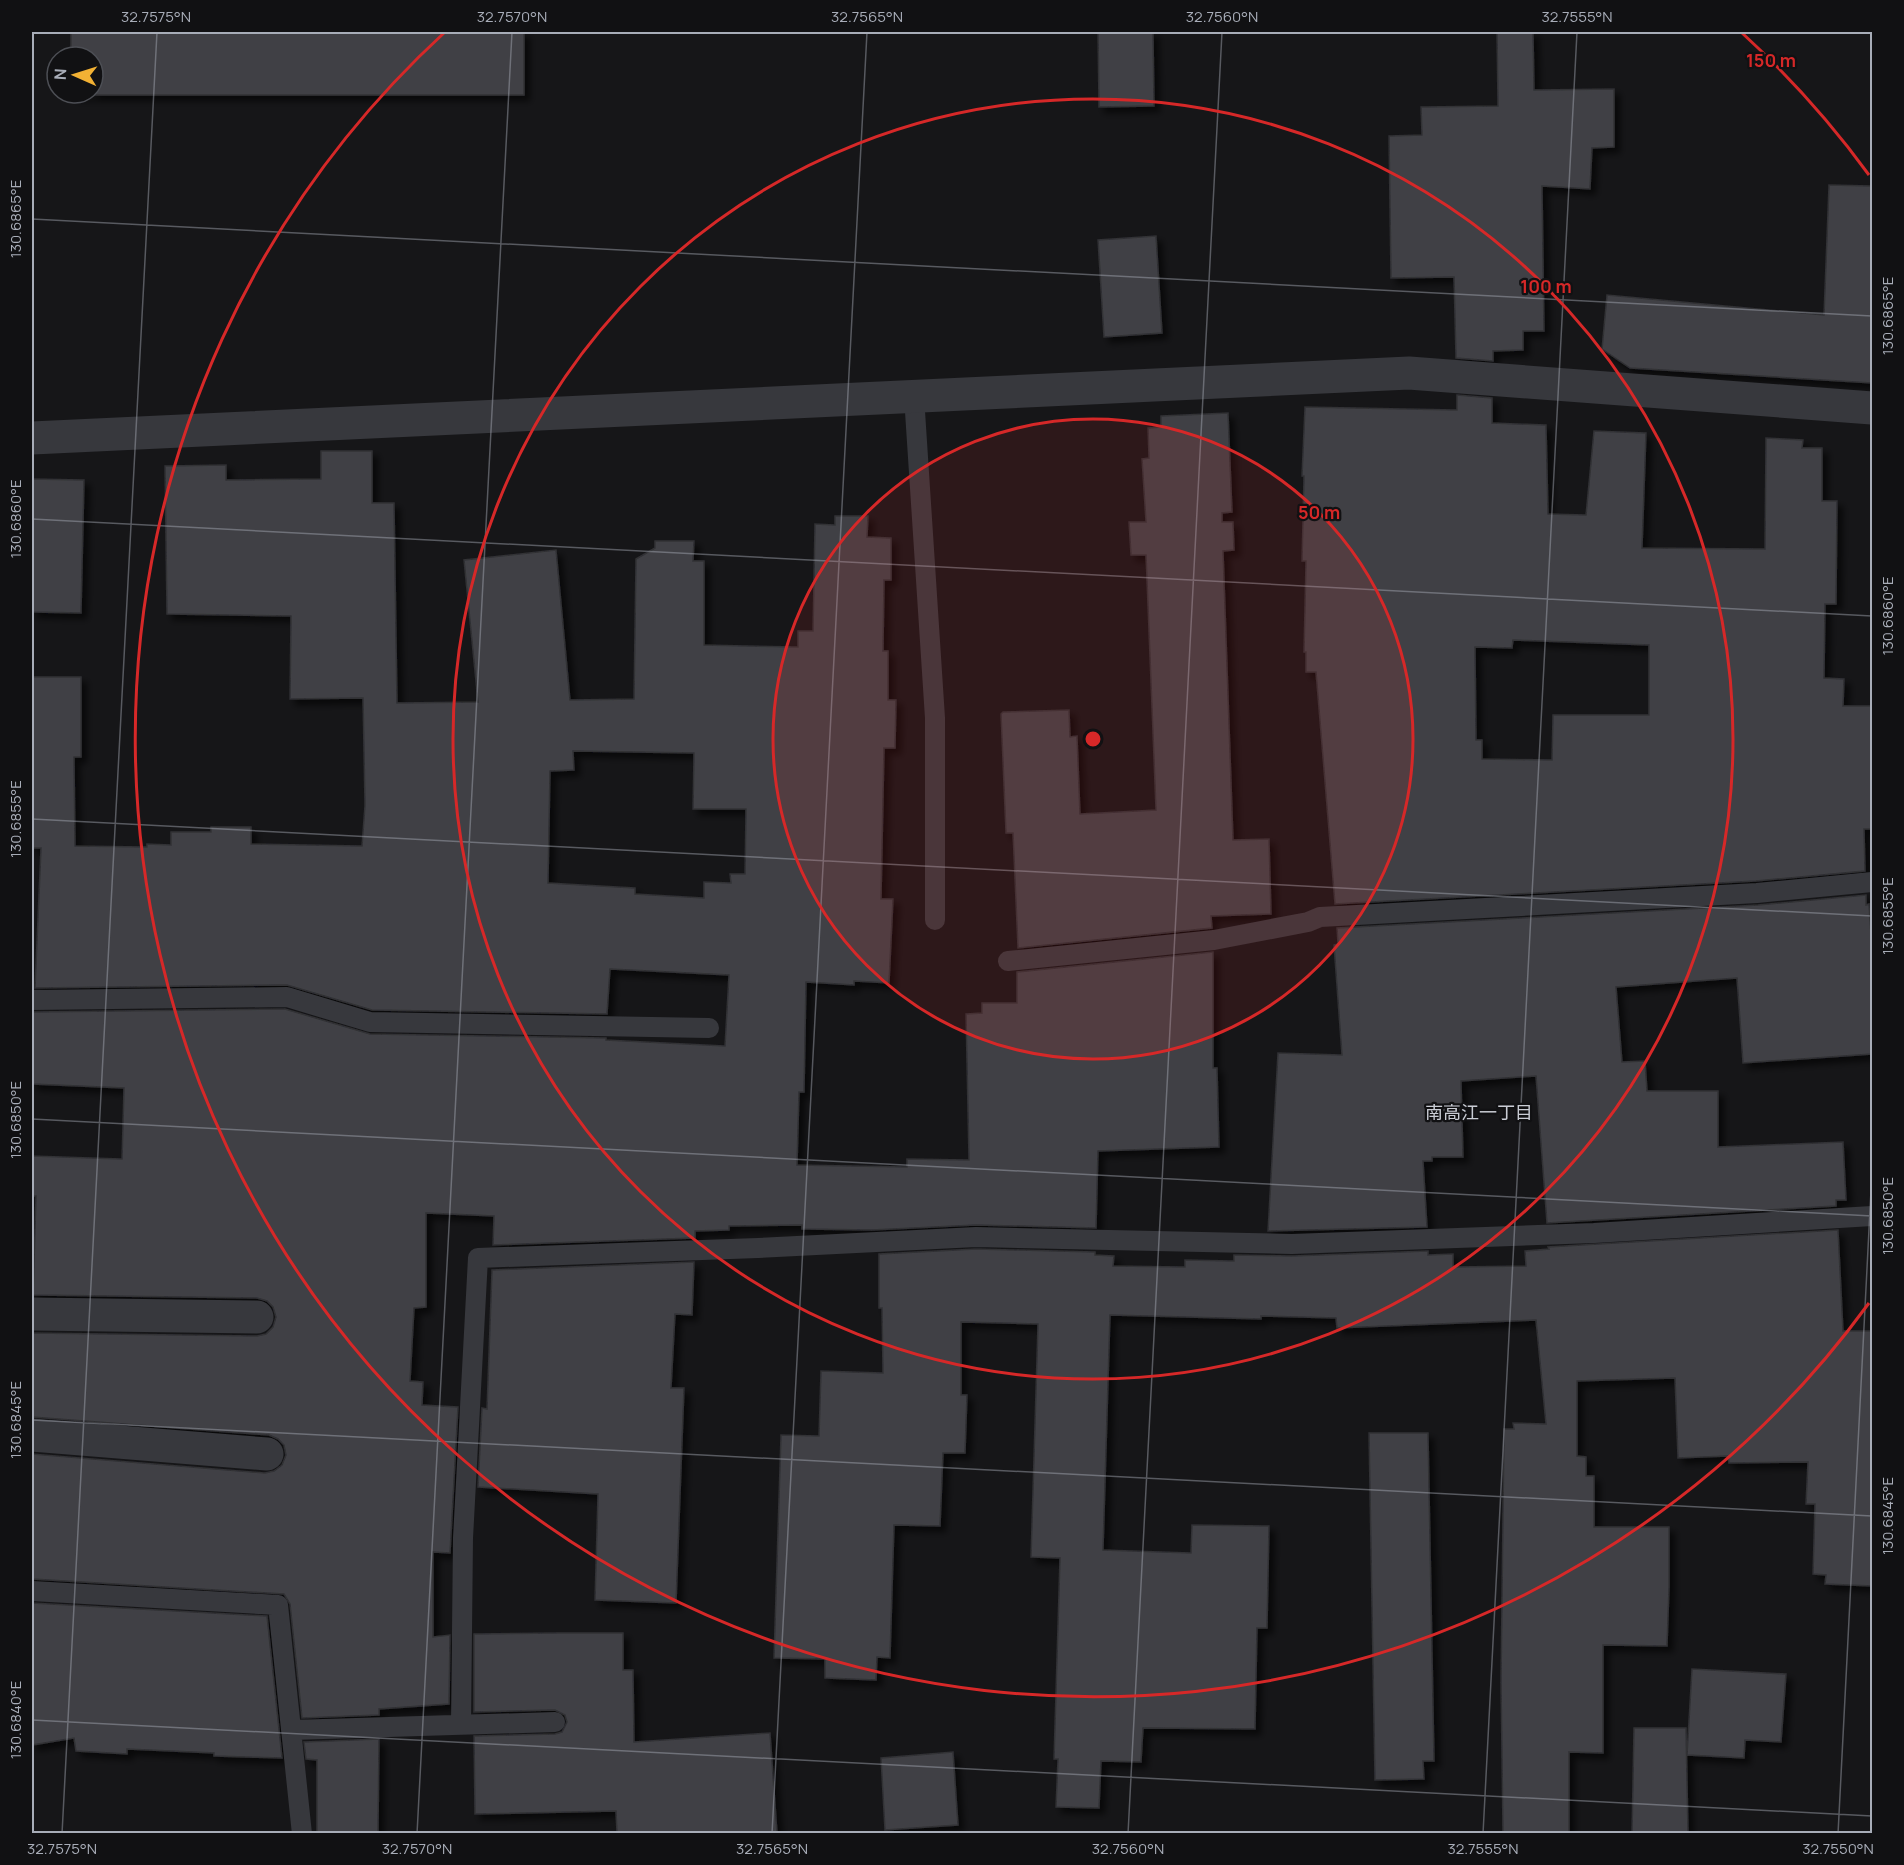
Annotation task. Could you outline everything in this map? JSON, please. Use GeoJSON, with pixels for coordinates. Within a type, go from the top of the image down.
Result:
{"type":"FeatureCollection","features":[{"type":"Feature","properties":{"kind":"street"},"geometry":{"type":"LineString","coordinates":[[32,438],[1409,373],[1872,408]]}},
{"type":"Feature","properties":{"kind":"street"},"geometry":{"type":"LineString","coordinates":[[32,1314],[257,1317]]}},
{"type":"Feature","properties":{"kind":"street"},"geometry":{"type":"LineString","coordinates":[[32,1435],[267,1454]]}},
{"type":"Feature","properties":{"kind":"lane"},"geometry":{"type":"LineString","coordinates":[[914,396],[935,718],[935,920]]}},
{"type":"Feature","properties":{"kind":"lane"},"geometry":{"type":"LineString","coordinates":[[1008,961],[1214,940],[1308,922],[1320,917],[1757,893],[1872,882]]}},
{"type":"Feature","properties":{"kind":"lane"},"geometry":{"type":"LineString","coordinates":[[32,1000],[287,997],[370,1022],[710,1028]]}},
{"type":"Feature","properties":{"kind":"lane"},"geometry":{"type":"LineString","coordinates":[[461,1724],[463,1538],[478,1258],[976,1237],[1292,1244],[1594,1233],[1872,1216]]}},
{"type":"Feature","properties":{"kind":"lane"},"geometry":{"type":"LineString","coordinates":[[32,1591],[278,1605],[302,1833]]}},
{"type":"Feature","properties":{"kind":"lane"},"geometry":{"type":"LineString","coordinates":[[291,1730],[555,1722]]}},
{"type":"Feature","properties":{"kind":"building"},"geometry":{"type":"Polygon","coordinates":[[[71,32],[524,32],[524,95],[105,95],[105,45],[71,45],[71,32]]]}},
{"type":"Feature","properties":{"kind":"building"},"geometry":{"type":"Polygon","coordinates":[[[1098,32],[1153,32],[1154,106],[1099,107],[1098,32]]]}},
{"type":"Feature","properties":{"kind":"building"},"geometry":{"type":"Polygon","coordinates":[[[1497,32],[1533,32],[1534,90],[1614,89],[1614,147],[1592,148],[1590,189],[1542,186],[1544,331],[1523,331],[1523,350],[1493,351],[1493,361],[1456,358],[1454,277],[1391,278],[1389,136],[1422,135],[1421,107],[1498,106],[1497,32]]]}},
{"type":"Feature","properties":{"kind":"building"},"geometry":{"type":"Polygon","coordinates":[[[1829,185],[1872,186],[1872,383],[1630,368],[1602,349],[1607,295],[1824,315],[1829,185]]]}},
{"type":"Feature","properties":{"kind":"building"},"geometry":{"type":"Polygon","coordinates":[[[1156,236],[1162,333],[1104,337],[1098,240],[1156,236]]]}},
{"type":"Feature","properties":{"kind":"building"},"geometry":{"type":"Polygon","coordinates":[[[1457,395],[1492,398],[1492,423],[1546,425],[1548,514],[1586,515],[1594,431],[1646,433],[1642,548],[1765,549],[1766,438],[1803,440],[1802,448],[1822,448],[1822,501],[1837,501],[1836,604],[1825,604],[1824,678],[1844,679],[1843,706],[1872,706],[1872,829],[1864,829],[1865,871],[1756,881],[1335,904],[1316,672],[1306,672],[1306,652],[1304,652],[1306,561],[1302,561],[1304,476],[1302,476],[1305,407],[1457,410],[1457,395]],[[1513,640],[1512,648],[1475,647],[1476,740],[1482,740],[1482,759],[1552,760],[1553,715],[1649,715],[1649,645],[1513,640]]]}},
{"type":"Feature","properties":{"kind":"building"},"geometry":{"type":"Polygon","coordinates":[[[1228,413],[1232,512],[1222,513],[1222,522],[1233,522],[1234,550],[1223,551],[1233,840],[1269,839],[1271,914],[1211,916],[1212,928],[1018,948],[1013,833],[1006,833],[1001,714],[1003,712],[1069,710],[1070,737],[1077,736],[1080,814],[1156,810],[1146,555],[1131,555],[1129,522],[1146,522],[1142,459],[1149,458],[1148,428],[1161,427],[1161,416],[1228,413]]]}},
{"type":"Feature","properties":{"kind":"building"},"geometry":{"type":"Polygon","coordinates":[[[321,451],[372,451],[372,503],[394,503],[397,703],[478,702],[464,560],[556,550],[570,700],[634,699],[636,559],[655,548],[655,541],[694,541],[693,561],[704,561],[704,645],[798,647],[798,631],[813,631],[815,524],[835,525],[835,516],[868,516],[867,537],[891,538],[891,580],[884,580],[883,651],[888,651],[888,700],[896,700],[895,748],[884,748],[881,899],[893,899],[889,983],[854,981],[854,985],[806,982],[804,1092],[799,1092],[797,1165],[907,1167],[907,1159],[969,1160],[966,1014],[982,1013],[982,1003],[1017,1003],[1017,972],[1213,952],[1213,1068],[1217,1068],[1219,1147],[1098,1151],[1096,1228],[976,1225],[872,1230],[802,1229],[802,1225],[729,1226],[729,1230],[695,1231],[695,1238],[493,1245],[494,1216],[426,1213],[426,1307],[414,1308],[410,1381],[423,1382],[422,1405],[458,1407],[450,1553],[433,1552],[433,1637],[450,1635],[449,1704],[379,1709],[379,1715],[302,1718],[290,1604],[284,1594],[32,1579],[32,1454],[265,1473],[274,1471],[282,1465],[286,1455],[284,1445],[269,1435],[32,1417],[32,1333],[257,1336],[266,1334],[273,1327],[276,1317],[273,1307],[267,1301],[257,1298],[33,1295],[36,1196],[32,1196],[32,1156],[122,1159],[124,1088],[32,1084],[32,1012],[285,1009],[370,1034],[606,1038],[606,1040],[725,1046],[729,975],[610,969],[607,1014],[372,1010],[287,985],[35,988],[41,848],[32,848],[32,677],[81,677],[81,757],[74,757],[75,846],[171,845],[171,832],[211,832],[211,827],[251,827],[251,844],[362,846],[365,805],[363,698],[290,699],[291,616],[167,614],[165,466],[226,465],[226,480],[321,479],[321,451]],[[573,751],[574,770],[550,771],[548,883],[635,888],[635,894],[704,898],[704,882],[731,883],[730,874],[745,874],[746,809],[693,809],[694,753],[573,751]]]}},
{"type":"Feature","properties":{"kind":"building"},"geometry":{"type":"Polygon","coordinates":[[[32,479],[84,480],[81,613],[32,612],[32,479]]]}},
{"type":"Feature","properties":{"kind":"building"},"geometry":{"type":"Polygon","coordinates":[[[1866,895],[1866,905],[1869,904],[1872,949],[1872,1054],[1743,1063],[1737,978],[1616,987],[1622,1062],[1645,1061],[1647,1091],[1718,1091],[1718,1147],[1843,1142],[1846,1200],[1836,1200],[1836,1206],[1547,1223],[1536,1076],[1461,1081],[1463,1157],[1432,1157],[1432,1161],[1423,1161],[1427,1227],[1268,1231],[1278,1053],[1342,1055],[1334,945],[1338,944],[1337,928],[1758,905],[1866,895]]]}},
{"type":"Feature","properties":{"kind":"building"},"geometry":{"type":"Polygon","coordinates":[[[1838,1230],[1843,1331],[1872,1331],[1872,1586],[1825,1584],[1826,1575],[1813,1574],[1815,1504],[1806,1504],[1808,1462],[1729,1463],[1728,1456],[1678,1458],[1675,1378],[1577,1381],[1577,1456],[1586,1457],[1586,1476],[1594,1476],[1594,1527],[1669,1527],[1669,1588],[1667,1646],[1603,1645],[1603,1753],[1569,1752],[1569,1833],[1503,1833],[1501,1683],[1504,1429],[1514,1429],[1513,1423],[1546,1424],[1536,1320],[1337,1328],[1336,1318],[1261,1316],[1261,1319],[1110,1315],[1103,1550],[1191,1553],[1192,1525],[1269,1526],[1267,1628],[1257,1628],[1255,1729],[1143,1728],[1141,1762],[1101,1761],[1099,1808],[1056,1807],[1058,1759],[1054,1759],[1060,1558],[1031,1557],[1038,1324],[961,1322],[961,1395],[967,1395],[965,1453],[943,1453],[940,1526],[894,1525],[890,1658],[877,1657],[876,1680],[825,1678],[825,1659],[774,1658],[781,1435],[819,1436],[821,1371],[883,1373],[882,1308],[879,1308],[879,1254],[976,1249],[1095,1252],[1095,1255],[1114,1256],[1113,1266],[1185,1267],[1185,1260],[1234,1261],[1234,1255],[1292,1256],[1428,1251],[1428,1255],[1453,1254],[1453,1267],[1526,1266],[1525,1251],[1549,1249],[1548,1247],[1838,1230]]]}},
{"type":"Feature","properties":{"kind":"building"},"geometry":{"type":"Polygon","coordinates":[[[694,1262],[692,1315],[675,1314],[671,1388],[684,1388],[676,1603],[595,1600],[598,1494],[478,1487],[482,1408],[487,1409],[492,1270],[694,1262]]]}},
{"type":"Feature","properties":{"kind":"building"},"geometry":{"type":"Polygon","coordinates":[[[1369,1433],[1428,1433],[1434,1761],[1423,1761],[1424,1779],[1375,1780],[1369,1433]]]}},
{"type":"Feature","properties":{"kind":"building"},"geometry":{"type":"Polygon","coordinates":[[[32,1603],[267,1616],[282,1758],[214,1756],[214,1753],[127,1749],[127,1754],[76,1751],[74,1738],[32,1745],[32,1603]]]}},
{"type":"Feature","properties":{"kind":"building"},"geometry":{"type":"Polygon","coordinates":[[[623,1633],[623,1670],[633,1670],[634,1742],[770,1733],[777,1833],[617,1833],[616,1811],[475,1814],[474,1736],[555,1734],[562,1732],[567,1722],[565,1715],[555,1710],[474,1712],[474,1634],[623,1633]]]}},
{"type":"Feature","properties":{"kind":"building"},"geometry":{"type":"Polygon","coordinates":[[[1692,1669],[1786,1674],[1781,1742],[1745,1740],[1744,1758],[1687,1755],[1692,1669]]]}},
{"type":"Feature","properties":{"kind":"building"},"geometry":{"type":"Polygon","coordinates":[[[1634,1728],[1686,1728],[1688,1833],[1632,1833],[1634,1728]]]}},
{"type":"Feature","properties":{"kind":"building"},"geometry":{"type":"Polygon","coordinates":[[[379,1739],[378,1833],[317,1833],[317,1760],[306,1759],[304,1742],[379,1739]]]}},
{"type":"Feature","properties":{"kind":"building"},"geometry":{"type":"Polygon","coordinates":[[[953,1752],[958,1825],[885,1830],[881,1758],[953,1752]]]}},
{"type":"Feature","properties":{"kind":"district","name":"南高江一丁目"},"geometry":{"type":"Point","coordinates":[1479,1113]}}]}
